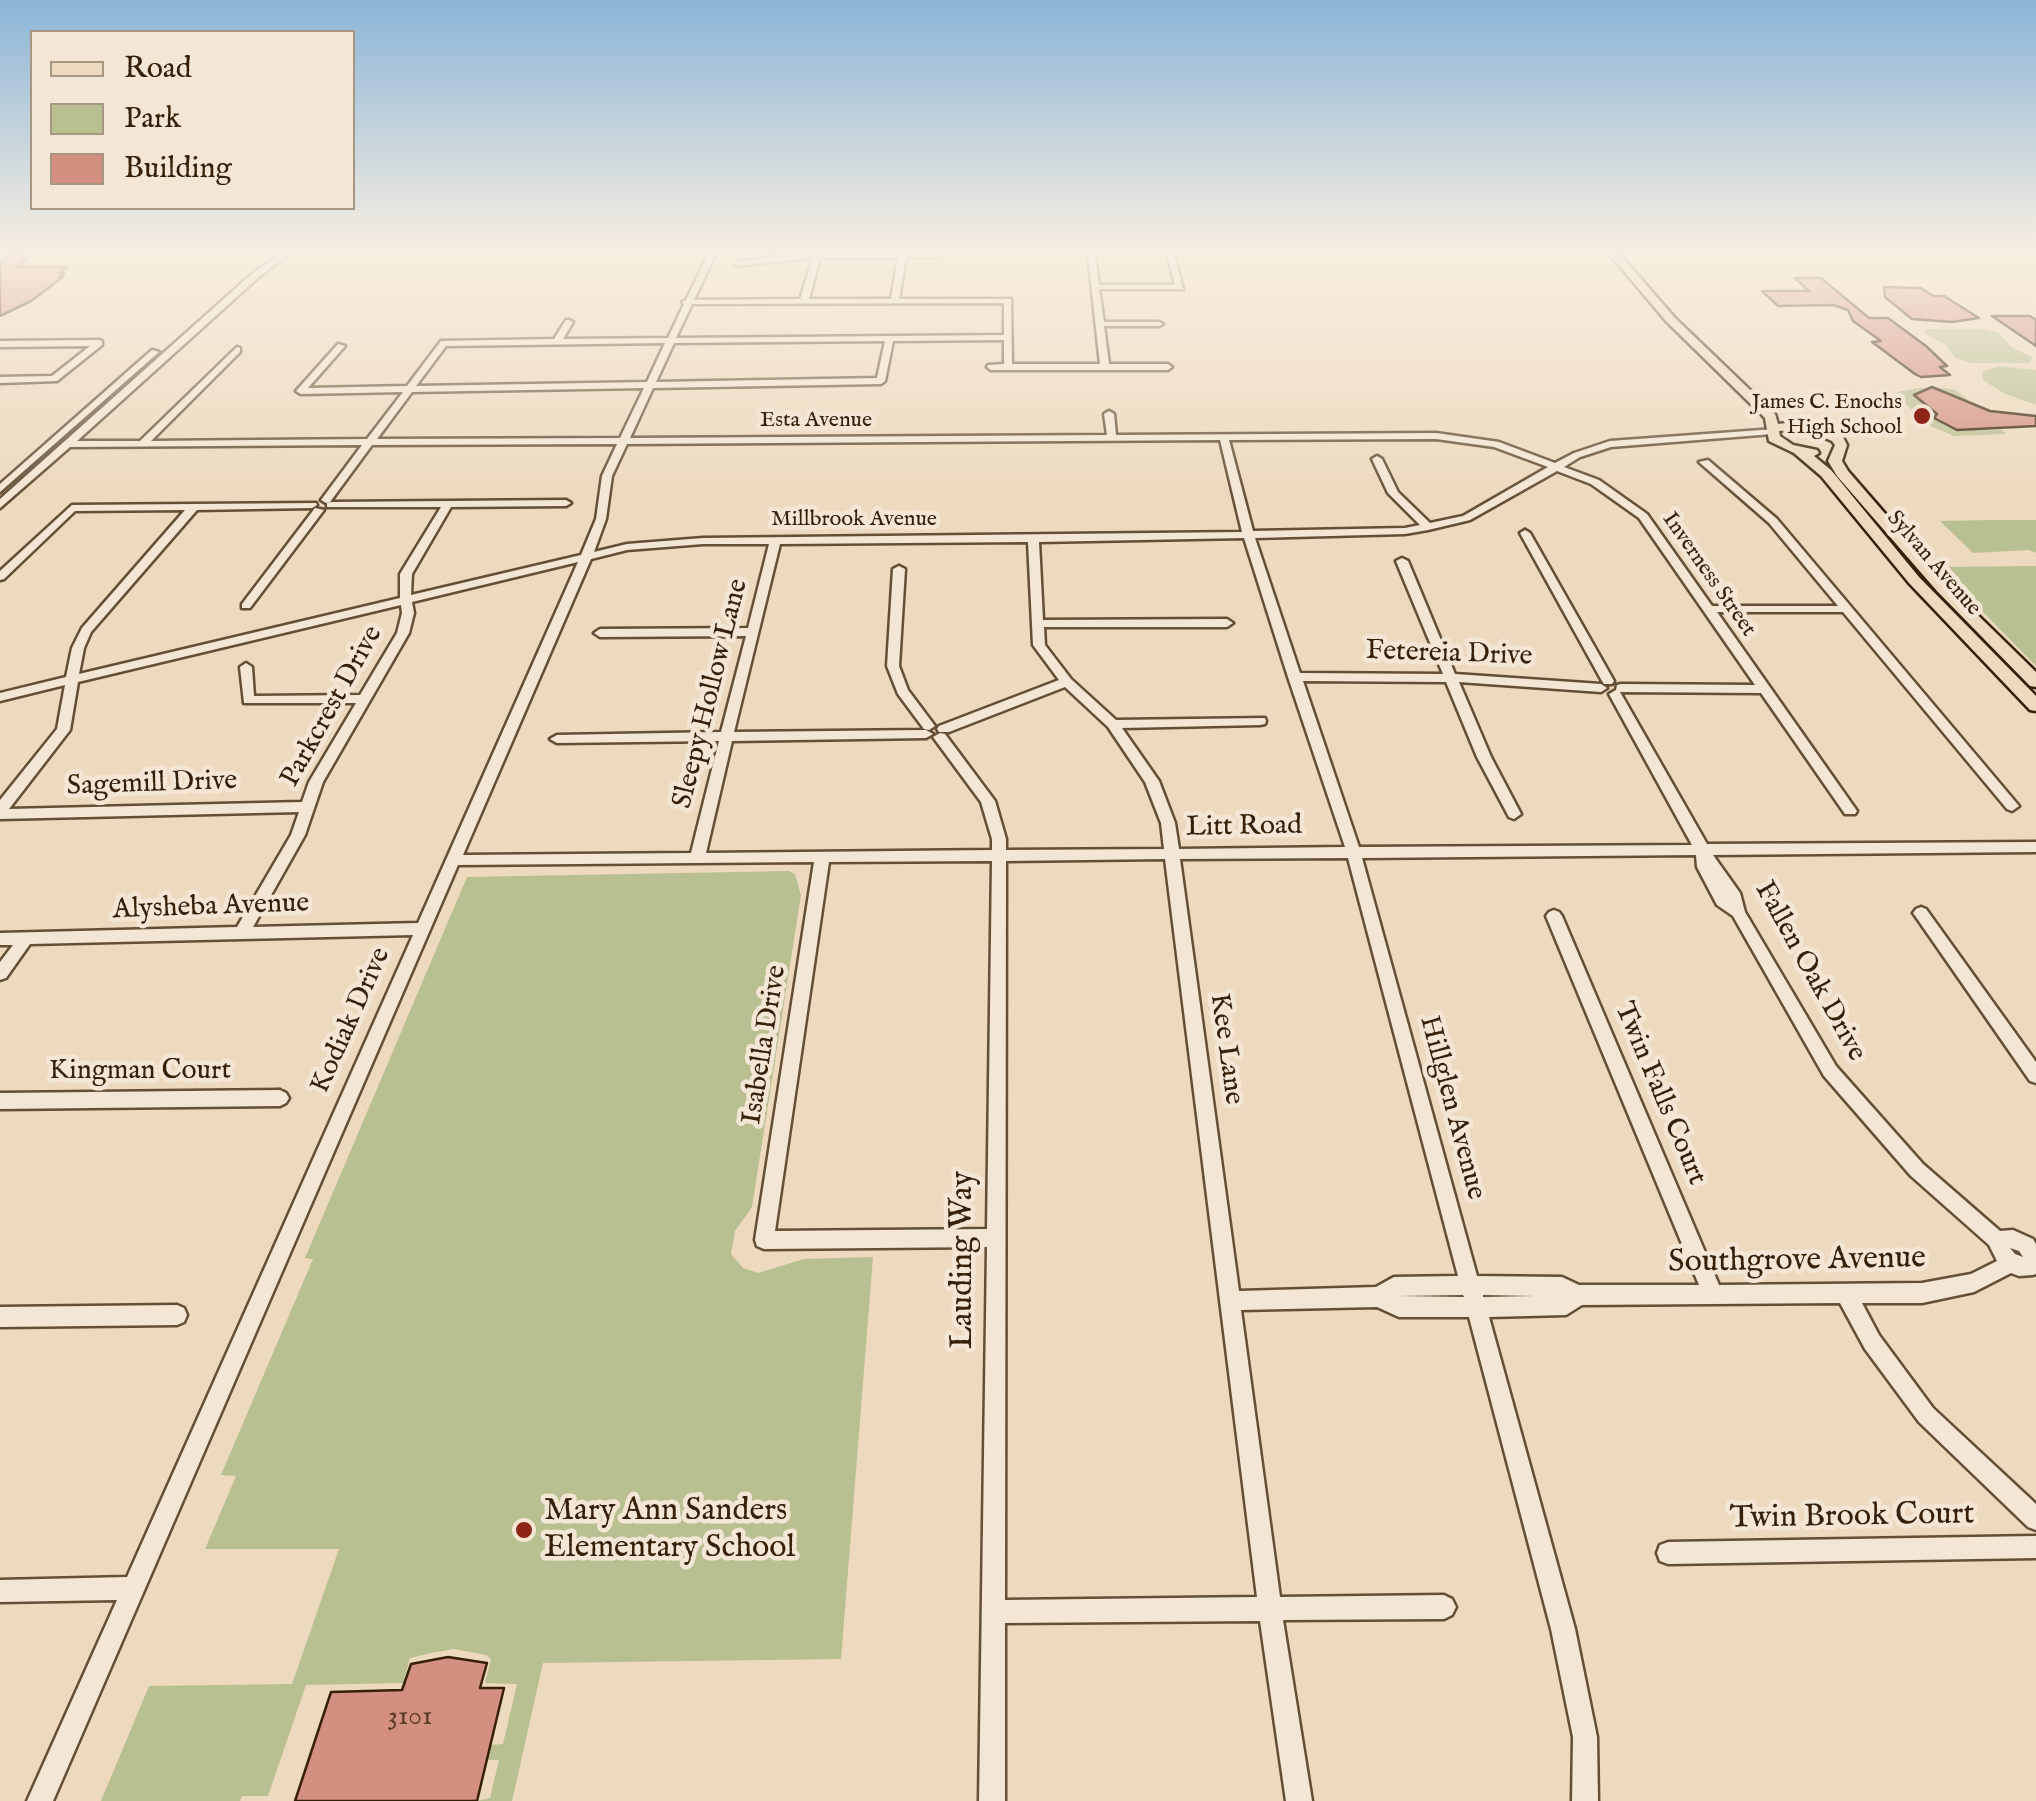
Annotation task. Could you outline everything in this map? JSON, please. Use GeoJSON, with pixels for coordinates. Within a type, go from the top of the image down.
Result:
{"type":"FeatureCollection","features":[{"type":"Feature","properties":{"kind":"main road"},"geometry":{"type":"LineString","coordinates":[[1685,333],[1771,417],[1773,429],[1789,424],[1814,427]]}},
{"type":"Feature","properties":{"kind":"main road"},"geometry":{"type":"LineString","coordinates":[[1703,333],[1779,406],[1814,427]]}},
{"type":"Feature","properties":{"kind":"main road","name":"Sylvan Avenue"},"geometry":{"type":"LineString","coordinates":[[1814,427],[1841,444],[1835,460],[1842,474],[1942,588],[2036,682]]}},
{"type":"Feature","properties":{"kind":"main road","name":"Sylvan Avenue"},"geometry":{"type":"LineString","coordinates":[[1773,429],[1774,438],[1826,473],[1914,580],[2036,706]]}},
{"type":"Feature","properties":{"kind":"main road"},"geometry":{"type":"LineString","coordinates":[[1794,449],[1836,451]]}},
{"type":"Feature","properties":{"kind":"street"},"geometry":{"type":"LineString","coordinates":[[0,489],[177,333]]}},
{"type":"Feature","properties":{"kind":"street"},"geometry":{"type":"LineString","coordinates":[[171,352],[167,350],[186,333]]}},
{"type":"Feature","properties":{"kind":"street"},"geometry":{"type":"LineString","coordinates":[[0,506],[192,333]]}},
{"type":"Feature","properties":{"kind":"street"},"geometry":{"type":"LineString","coordinates":[[557,342],[562,333]]}},
{"type":"Feature","properties":{"kind":"street","name":"Kodiak Drive"},"geometry":{"type":"LineString","coordinates":[[40,1801],[602,520],[605,484],[672,333]]}},
{"type":"Feature","properties":{"kind":"street"},"geometry":{"type":"LineString","coordinates":[[1008,333],[1008,367]]}},
{"type":"Feature","properties":{"kind":"street"},"geometry":{"type":"LineString","coordinates":[[1101,333],[1105,367]]}},
{"type":"Feature","properties":{"kind":"street"},"geometry":{"type":"LineString","coordinates":[[246,606],[444,343],[1008,337]]}},
{"type":"Feature","properties":{"kind":"street"},"geometry":{"type":"LineString","coordinates":[[341,346],[302,391],[881,381],[888,340]]}},
{"type":"Feature","properties":{"kind":"street"},"geometry":{"type":"LineString","coordinates":[[0,344],[99,343],[54,379],[0,380]]}},
{"type":"Feature","properties":{"kind":"street"},"geometry":{"type":"LineString","coordinates":[[142,444],[238,350]]}},
{"type":"Feature","properties":{"kind":"street"},"geometry":{"type":"LineString","coordinates":[[992,367],[1168,367]]}},
{"type":"Feature","properties":{"kind":"street"},"geometry":{"type":"LineString","coordinates":[[1109,414],[1112,439]]}},
{"type":"Feature","properties":{"kind":"street","name":"Millbrook Avenue"},"geometry":{"type":"LineString","coordinates":[[0,697],[72,683],[586,555],[666,542],[1033,539],[1428,527],[1485,510],[1558,466],[1610,444],[1773,429]]}},
{"type":"Feature","properties":{"kind":"street","name":"Hillglen Avenue"},"geometry":{"type":"LineString","coordinates":[[1224,438],[1248,534],[1353,852],[1576,1678],[1584,1737],[1585,1801]]}},
{"type":"Feature","properties":{"kind":"street","name":"Esta Avenue"},"geometry":{"type":"LineString","coordinates":[[70,444],[1453,438],[1505,446],[1558,466]]}},
{"type":"Feature","properties":{"kind":"street","name":"Millbrook Avenue"},"geometry":{"type":"LineString","coordinates":[[1706,438],[1794,449]]}},
{"type":"Feature","properties":{"kind":"street"},"geometry":{"type":"LineString","coordinates":[[1377,459],[1393,493],[1428,527]]}},
{"type":"Feature","properties":{"kind":"street"},"geometry":{"type":"LineString","coordinates":[[1704,462],[1773,521],[2012,806]]}},
{"type":"Feature","properties":{"kind":"street","name":"Inverness Street"},"geometry":{"type":"LineString","coordinates":[[1558,466],[1607,489],[1643,516],[1850,811]]}},
{"type":"Feature","properties":{"kind":"street"},"geometry":{"type":"LineString","coordinates":[[0,577],[72,508],[566,503]]}},
{"type":"Feature","properties":{"kind":"street","name":"Parkcrest Drive"},"geometry":{"type":"LineString","coordinates":[[243,930],[298,834],[306,806],[406,626],[406,574],[448,504]]}},
{"type":"Feature","properties":{"kind":"street"},"geometry":{"type":"LineString","coordinates":[[0,812],[63,730],[78,648],[92,622],[194,506]]}},
{"type":"Feature","properties":{"kind":"street"},"geometry":{"type":"LineString","coordinates":[[1525,533],[1703,851]]}},
{"type":"Feature","properties":{"kind":"street","name":"Kee Lane"},"geometry":{"type":"LineString","coordinates":[[1033,539],[1039,646],[1067,682],[1113,724],[1156,791],[1168,823],[1270,1609],[1299,1801]]}},
{"type":"Feature","properties":{"kind":"street","name":"Sleepy Hollow Lane"},"geometry":{"type":"LineString","coordinates":[[697,858],[775,541]]}},
{"type":"Feature","properties":{"kind":"street"},"geometry":{"type":"LineString","coordinates":[[1402,562],[1514,814]]}},
{"type":"Feature","properties":{"kind":"street","name":"Lauding Way"},"geometry":{"type":"LineString","coordinates":[[899,569],[893,666],[902,690],[988,801],[996,823],[999,856],[993,1238],[992,1801]]}},
{"type":"Feature","properties":{"kind":"street"},"geometry":{"type":"LineString","coordinates":[[1708,609],[1846,609]]}},
{"type":"Feature","properties":{"kind":"street"},"geometry":{"type":"LineString","coordinates":[[1036,624],[1227,624]]}},
{"type":"Feature","properties":{"kind":"street"},"geometry":{"type":"LineString","coordinates":[[600,633],[752,632]]}},
{"type":"Feature","properties":{"kind":"street"},"geometry":{"type":"LineString","coordinates":[[246,667],[248,700],[365,699]]}},
{"type":"Feature","properties":{"kind":"street","name":"Fetereia Drive"},"geometry":{"type":"LineString","coordinates":[[1294,677],[1451,677],[1612,688],[1762,689]]}},
{"type":"Feature","properties":{"kind":"street"},"geometry":{"type":"LineString","coordinates":[[557,739],[935,731],[1067,682]]}},
{"type":"Feature","properties":{"kind":"street"},"geometry":{"type":"LineString","coordinates":[[1113,724],[1260,721]]}},
{"type":"Feature","properties":{"kind":"street","name":"Sagemill Drive"},"geometry":{"type":"LineString","coordinates":[[0,812],[306,806]]}},
{"type":"Feature","properties":{"kind":"street","name":"Litt Road"},"geometry":{"type":"LineString","coordinates":[[453,860],[2036,847]]}},
{"type":"Feature","properties":{"kind":"street","name":"Fallen Oak Drive"},"geometry":{"type":"LineString","coordinates":[[1703,851],[1704,867],[1722,901],[1738,912],[1808,1038],[1856,1105],[1917,1170],[1999,1242]]}},
{"type":"Feature","properties":{"kind":"street","name":"Isabella Drive"},"geometry":{"type":"LineString","coordinates":[[822,858],[764,1240],[993,1238]]}},
{"type":"Feature","properties":{"kind":"street"},"geometry":{"type":"LineString","coordinates":[[1921,913],[2036,1076]]}},
{"type":"Feature","properties":{"kind":"street","name":"Twin Falls Court"},"geometry":{"type":"LineString","coordinates":[[1554,916],[1712,1294]]}},
{"type":"Feature","properties":{"kind":"street","name":"Alysheba Avenue"},"geometry":{"type":"LineString","coordinates":[[0,939],[243,930],[423,929]]}},
{"type":"Feature","properties":{"kind":"street"},"geometry":{"type":"LineString","coordinates":[[0,974],[26,938]]}},
{"type":"Feature","properties":{"kind":"street","name":"Kingman Court"},"geometry":{"type":"LineString","coordinates":[[0,1101],[280,1098]]}},
{"type":"Feature","properties":{"kind":"street"},"geometry":{"type":"LineString","coordinates":[[2029,1238],[2036,1264],[2024,1268],[2010,1263],[1999,1242],[2029,1238]]}},
{"type":"Feature","properties":{"kind":"street","name":"Southgrove Avenue"},"geometry":{"type":"LineString","coordinates":[[1378,1297],[1394,1287],[1471,1286],[1562,1288],[1578,1296],[1922,1293],[1958,1287],[1996,1274],[2010,1263]]}},
{"type":"Feature","properties":{"kind":"street"},"geometry":{"type":"LineString","coordinates":[[1846,1294],[1872,1342],[1926,1415],[2036,1519]]}},
{"type":"Feature","properties":{"kind":"street","name":"Southgrove Avenue"},"geometry":{"type":"LineString","coordinates":[[1232,1302],[1378,1297],[1399,1307],[1476,1307],[1566,1305],[1578,1296]]}},
{"type":"Feature","properties":{"kind":"street"},"geometry":{"type":"LineString","coordinates":[[0,1317],[176,1315]]}},
{"type":"Feature","properties":{"kind":"street","name":"Twin Brook Court"},"geometry":{"type":"LineString","coordinates":[[1668,1554],[2036,1547]]}},
{"type":"Feature","properties":{"kind":"street"},"geometry":{"type":"LineString","coordinates":[[0,1591],[133,1588]]}},
{"type":"Feature","properties":{"kind":"street"},"geometry":{"type":"LineString","coordinates":[[993,1612],[1444,1607]]}},
{"type":"Feature","properties":{"kind":"green space"},"geometry":{"type":"Polygon","coordinates":[[[1924,333],[1999,333],[2010,346],[2033,358],[2029,363],[1972,363],[1955,358],[1946,345],[1924,333]]]}},
{"type":"Feature","properties":{"kind":"green space"},"geometry":{"type":"Polygon","coordinates":[[[1998,366],[2036,370],[2036,405],[2003,393],[1983,380],[1982,372],[1998,366]]]}},
{"type":"Feature","properties":{"kind":"green space"},"geometry":{"type":"Polygon","coordinates":[[[1919,388],[1956,390],[1970,401],[1936,389],[1915,395],[1937,414],[1935,417],[1956,430],[2002,430],[2006,434],[1954,436],[1930,426],[1897,397],[1897,392],[1919,388]]]}},
{"type":"Feature","properties":{"kind":"green space"},"geometry":{"type":"Polygon","coordinates":[[[2036,520],[2036,553],[1973,553],[1940,521],[2036,520]]]}},
{"type":"Feature","properties":{"kind":"green space"},"geometry":{"type":"Polygon","coordinates":[[[2036,566],[2036,666],[1939,567],[2036,566]]]}},
{"type":"Feature","properties":{"kind":"green space","name":"Mary Ann Sanders Elementary School"},"geometry":{"type":"Polygon","coordinates":[[[789,871],[795,874],[801,895],[752,1207],[735,1231],[731,1254],[743,1268],[758,1273],[804,1259],[873,1257],[841,1659],[543,1663],[512,1801],[477,1801],[490,1798],[499,1760],[487,1760],[490,1745],[503,1744],[517,1684],[485,1683],[491,1659],[486,1655],[454,1649],[431,1653],[410,1658],[403,1683],[306,1685],[268,1796],[242,1796],[240,1801],[101,1801],[149,1686],[292,1684],[339,1549],[205,1549],[236,1476],[221,1475],[313,1259],[305,1258],[467,877],[789,871]]]}},
{"type":"Feature","properties":{"kind":"building"},"geometry":{"type":"Polygon","coordinates":[[[1870,333],[1908,333],[1947,366],[1940,367],[1950,375],[1921,377],[1872,342],[1881,341],[1870,333]]]}},
{"type":"Feature","properties":{"kind":"building"},"geometry":{"type":"Polygon","coordinates":[[[2017,333],[2036,333],[2036,346],[2017,333]]]}},
{"type":"Feature","properties":{"kind":"building"},"geometry":{"type":"Polygon","coordinates":[[[1932,387],[1990,411],[2036,416],[2036,426],[1957,430],[1934,418],[1937,414],[1914,395],[1932,387]]]}},
{"type":"Feature","properties":{"kind":"building"},"geometry":{"type":"Polygon","coordinates":[[[448,1657],[487,1663],[480,1688],[504,1688],[477,1801],[295,1801],[331,1692],[402,1690],[411,1664],[448,1657]]]}},
{"type":"Feature","properties":{"kind":"place","name":"James C. Enochs High School"},"geometry":{"type":"Point","coordinates":[1922,416]}},
{"type":"Feature","properties":{"kind":"place","name":"Mary Ann Sanders Elementary School"},"geometry":{"type":"Point","coordinates":[524,1530]}}]}
